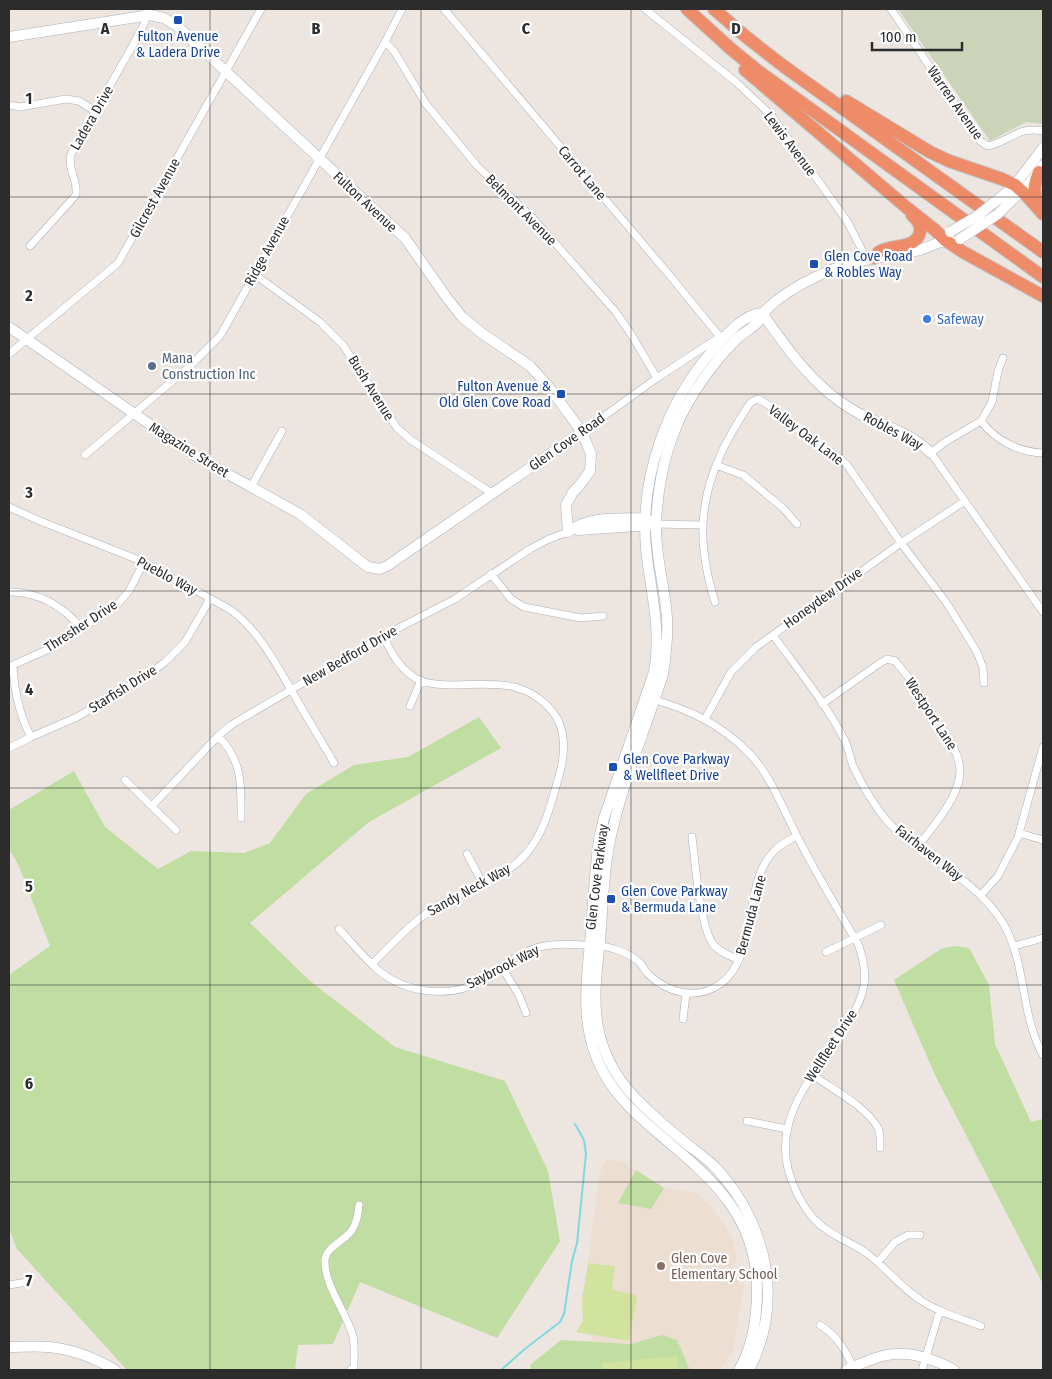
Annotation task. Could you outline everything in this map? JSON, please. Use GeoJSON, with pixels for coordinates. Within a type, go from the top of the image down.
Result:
{"type":"FeatureCollection","features":[{"type":"Feature","properties":{"kind":"highway"},"geometry":{"type":"LineString","coordinates":[[686,9],[758,71],[1043,277]]}},
{"type":"Feature","properties":{"kind":"highway"},"geometry":{"type":"LineString","coordinates":[[714,9],[745,36],[1043,252]]}},
{"type":"Feature","properties":{"kind":"highway"},"geometry":{"type":"LineString","coordinates":[[708,29],[727,53],[757,81],[906,207],[948,236],[964,252],[1043,296]]}},
{"type":"Feature","properties":{"kind":"highway"},"geometry":{"type":"LineString","coordinates":[[745,36],[917,145],[949,161],[1002,179],[1019,188],[1043,214]]}},
{"type":"Feature","properties":{"kind":"highway"},"geometry":{"type":"LineString","coordinates":[[1041,168],[1034,187],[1034,193],[1043,209]]}},
{"type":"Feature","properties":{"kind":"highway"},"geometry":{"type":"LineString","coordinates":[[870,259],[880,252],[909,244],[920,233],[920,226],[906,207]]}},
{"type":"Feature","properties":{"kind":"main road","name":"Fulton Avenue"},"geometry":{"type":"LineString","coordinates":[[9,37],[147,12],[169,21],[405,238],[462,317],[536,372],[582,432],[590,448],[590,471],[573,492],[566,505],[568,532]]}},
{"type":"Feature","properties":{"kind":"main road","name":"Glen Cove Road"},"geometry":{"type":"LineString","coordinates":[[1019,188],[1043,148]]}},
{"type":"Feature","properties":{"kind":"main road","name":"Glen Cove Road"},"geometry":{"type":"LineString","coordinates":[[948,236],[960,239],[992,218],[1009,197],[1041,168]]}},
{"type":"Feature","properties":{"kind":"main road","name":"Glen Cove Road"},"geometry":{"type":"LineString","coordinates":[[739,336],[759,321],[762,314],[803,283],[851,263],[921,250],[948,236],[1009,197]]}},
{"type":"Feature","properties":{"kind":"main road","name":"Glen Cove Road"},"geometry":{"type":"LineString","coordinates":[[738,325],[753,314],[762,314]]}},
{"type":"Feature","properties":{"kind":"main road","name":"Robles Way"},"geometry":{"type":"LineString","coordinates":[[762,314],[792,356],[826,390],[864,416],[888,425],[914,439],[931,453]]}},
{"type":"Feature","properties":{"kind":"main road","name":"Glen Cove Parkway"},"geometry":{"type":"LineString","coordinates":[[650,698],[657,642],[656,619],[646,547],[646,522],[656,450],[669,419],[705,359],[738,325]]}},
{"type":"Feature","properties":{"kind":"main road","name":"Magazine Street"},"geometry":{"type":"LineString","coordinates":[[9,327],[196,457],[304,517],[358,561],[372,569]]}},
{"type":"Feature","properties":{"kind":"main road","name":"Glen Cove Parkway"},"geometry":{"type":"LineString","coordinates":[[739,336],[702,379],[675,426],[666,453],[656,524],[658,555],[667,616],[667,643],[663,674],[650,698],[620,767],[604,818],[599,839],[594,946],[597,1020],[605,1051],[618,1079],[632,1096],[719,1172],[740,1198],[761,1242],[768,1281],[767,1304],[763,1335],[753,1368]]}},
{"type":"Feature","properties":{"kind":"main road","name":"Glen Cove Road"},"geometry":{"type":"LineString","coordinates":[[372,569],[380,569],[387,566],[582,432]]}},
{"type":"Feature","properties":{"kind":"main road","name":"New Bedford Drive"},"geometry":{"type":"LineString","coordinates":[[568,532],[577,525],[602,519],[646,522]]}},
{"type":"Feature","properties":{"kind":"main road"},"geometry":{"type":"LineString","coordinates":[[646,522],[656,524]]}},
{"type":"Feature","properties":{"kind":"main road","name":"Glen Cove Parkway"},"geometry":{"type":"LineString","coordinates":[[594,946],[585,1003],[586,1018],[592,1047],[608,1080],[634,1114],[714,1182],[731,1202],[749,1241],[756,1268],[758,1309],[750,1346],[739,1370]]}},
{"type":"Feature","properties":{"kind":"main road"},"geometry":{"type":"LineString","coordinates":[[9,1347],[39,1346],[64,1349],[97,1360],[115,1370]]}},
{"type":"Feature","properties":{"kind":"main road"},"geometry":{"type":"LineString","coordinates":[[849,1369],[869,1359],[890,1353],[910,1353],[926,1357],[954,1370]]}},
{"type":"Feature","properties":{"kind":"street","name":"Gilcrest Avenue"},"geometry":{"type":"LineString","coordinates":[[9,354],[118,263],[261,9]]}},
{"type":"Feature","properties":{"kind":"street","name":"Ridge Avenue"},"geometry":{"type":"LineString","coordinates":[[85,455],[213,344],[224,329],[402,9]]}},
{"type":"Feature","properties":{"kind":"street","name":"Carrot Lane"},"geometry":{"type":"LineString","coordinates":[[444,9],[720,337]]}},
{"type":"Feature","properties":{"kind":"street","name":"Lewis Avenue"},"geometry":{"type":"LineString","coordinates":[[645,9],[737,83],[772,116],[847,221],[861,248],[870,259]]}},
{"type":"Feature","properties":{"kind":"street","name":"Warren Avenue"},"geometry":{"type":"LineString","coordinates":[[891,9],[980,140],[988,146],[1024,130],[1043,131]]}},
{"type":"Feature","properties":{"kind":"street","name":"Ladera Drive"},"geometry":{"type":"LineString","coordinates":[[30,246],[76,195],[76,180],[69,164],[70,158],[133,45],[147,12]]}},
{"type":"Feature","properties":{"kind":"street","name":"Belmont Avenue"},"geometry":{"type":"LineString","coordinates":[[385,42],[394,51],[435,116],[478,167],[532,217],[615,310],[657,378]]}},
{"type":"Feature","properties":{"kind":"street"},"geometry":{"type":"LineString","coordinates":[[9,105],[20,107],[66,99],[79,101],[96,111]]}},
{"type":"Feature","properties":{"kind":"street","name":"Bush Avenue"},"geometry":{"type":"LineString","coordinates":[[254,274],[320,322],[342,345],[390,419],[401,432],[493,494]]}},
{"type":"Feature","properties":{"kind":"street","name":"Glen Cove Road"},"geometry":{"type":"LineString","coordinates":[[582,432],[657,378],[738,325]]}},
{"type":"Feature","properties":{"kind":"street"},"geometry":{"type":"LineString","coordinates":[[931,453],[945,442],[981,421],[992,402],[998,371],[1003,358]]}},
{"type":"Feature","properties":{"kind":"street","name":"Valley Oak Lane"},"geometry":{"type":"LineString","coordinates":[[715,602],[705,562],[702,525],[708,489],[720,455],[748,406],[751,402],[758,399],[808,437],[838,456],[847,465],[946,602],[977,652],[983,668],[984,683]]}},
{"type":"Feature","properties":{"kind":"street"},"geometry":{"type":"LineString","coordinates":[[981,421],[1003,442],[1032,453],[1043,453]]}},
{"type":"Feature","properties":{"kind":"street"},"geometry":{"type":"LineString","coordinates":[[251,487],[282,431]]}},
{"type":"Feature","properties":{"kind":"street","name":"Robles Way"},"geometry":{"type":"LineString","coordinates":[[931,453],[1043,612]]}},
{"type":"Feature","properties":{"kind":"street"},"geometry":{"type":"LineString","coordinates":[[716,465],[742,475],[783,508],[797,524]]}},
{"type":"Feature","properties":{"kind":"street","name":"Honeydew Drive"},"geometry":{"type":"LineString","coordinates":[[705,719],[736,666],[756,647],[901,542],[965,501]]}},
{"type":"Feature","properties":{"kind":"street","name":"Pueblo Way"},"geometry":{"type":"LineString","coordinates":[[9,506],[40,521],[144,562],[231,610],[250,627],[291,690],[334,763]]}},
{"type":"Feature","properties":{"kind":"street"},"geometry":{"type":"LineString","coordinates":[[656,524],[702,525]]}},
{"type":"Feature","properties":{"kind":"street","name":"New Bedford Drive"},"geometry":{"type":"LineString","coordinates":[[152,806],[218,736],[231,725],[383,636],[455,599],[530,549],[568,532]]}},
{"type":"Feature","properties":{"kind":"street","name":"Thresher Drive"},"geometry":{"type":"LineString","coordinates":[[31,737],[22,720],[13,665],[51,648],[116,606],[124,598],[144,562]]}},
{"type":"Feature","properties":{"kind":"street"},"geometry":{"type":"LineString","coordinates":[[491,574],[511,600],[524,606],[581,618],[603,616]]}},
{"type":"Feature","properties":{"kind":"street"},"geometry":{"type":"LineString","coordinates":[[9,592],[34,595],[58,606],[66,611],[82,629]]}},
{"type":"Feature","properties":{"kind":"street","name":"Starfish Drive"},"geometry":{"type":"LineString","coordinates":[[9,748],[78,717],[148,675],[165,662],[185,642],[210,599]]}},
{"type":"Feature","properties":{"kind":"street","name":"Fairhaven Way"},"geometry":{"type":"LineString","coordinates":[[773,635],[822,704],[845,742],[853,765],[874,803],[887,820],[981,895],[1003,923],[1015,946],[1028,1018],[1043,1055]]}},
{"type":"Feature","properties":{"kind":"street","name":"Sandy Neck Way"},"geometry":{"type":"LineString","coordinates":[[372,964],[428,912],[499,876],[527,853],[541,831],[550,809],[563,754],[563,734],[557,716],[546,703],[528,690],[501,684],[442,685],[421,680],[403,668],[396,660],[383,636]]}},
{"type":"Feature","properties":{"kind":"street","name":"Westport Lane"},"geometry":{"type":"LineString","coordinates":[[822,704],[880,662],[887,659],[895,661],[909,678],[954,748],[959,759],[960,771],[953,795],[938,821],[918,846]]}},
{"type":"Feature","properties":{"kind":"street"},"geometry":{"type":"LineString","coordinates":[[410,706],[421,680]]}},
{"type":"Feature","properties":{"kind":"street","name":"Wellfleet Drive"},"geometry":{"type":"LineString","coordinates":[[650,698],[705,719],[728,735],[757,762],[858,944],[864,964],[862,994],[852,1015],[798,1097],[787,1129],[785,1140],[787,1163],[791,1182],[798,1196],[815,1220],[830,1232],[856,1246],[878,1262],[905,1289],[940,1310],[981,1326]]}},
{"type":"Feature","properties":{"kind":"street"},"geometry":{"type":"LineString","coordinates":[[218,736],[237,763],[241,790],[241,818]]}},
{"type":"Feature","properties":{"kind":"street"},"geometry":{"type":"LineString","coordinates":[[981,895],[998,876],[1010,855],[1019,833],[1043,747]]}},
{"type":"Feature","properties":{"kind":"street"},"geometry":{"type":"LineString","coordinates":[[125,780],[176,830]]}},
{"type":"Feature","properties":{"kind":"street"},"geometry":{"type":"LineString","coordinates":[[1019,833],[1043,840]]}},
{"type":"Feature","properties":{"kind":"street","name":"Bermuda Lane"},"geometry":{"type":"LineString","coordinates":[[686,994],[712,989],[722,983],[735,969],[747,932],[759,878],[774,851],[797,836]]}},
{"type":"Feature","properties":{"kind":"street"},"geometry":{"type":"LineString","coordinates":[[692,837],[697,881],[708,934],[713,944],[724,953],[739,960]]}},
{"type":"Feature","properties":{"kind":"street"},"geometry":{"type":"LineString","coordinates":[[467,854],[482,884]]}},
{"type":"Feature","properties":{"kind":"street"},"geometry":{"type":"LineString","coordinates":[[826,952],[881,925]]}},
{"type":"Feature","properties":{"kind":"street","name":"Saybrook Way"},"geometry":{"type":"LineString","coordinates":[[339,928],[379,970],[404,985],[439,992],[469,987],[536,948],[562,944],[594,946]]}},
{"type":"Feature","properties":{"kind":"street"},"geometry":{"type":"LineString","coordinates":[[1015,946],[1043,938]]}},
{"type":"Feature","properties":{"kind":"street"},"geometry":{"type":"LineString","coordinates":[[594,946],[628,955],[639,962],[663,986],[686,994],[683,1019]]}},
{"type":"Feature","properties":{"kind":"street"},"geometry":{"type":"LineString","coordinates":[[502,968],[519,995],[526,1013]]}},
{"type":"Feature","properties":{"kind":"street"},"geometry":{"type":"LineString","coordinates":[[813,1075],[862,1110],[878,1128],[880,1148]]}},
{"type":"Feature","properties":{"kind":"street"},"geometry":{"type":"LineString","coordinates":[[747,1121],[787,1129]]}},
{"type":"Feature","properties":{"kind":"street"},"geometry":{"type":"LineString","coordinates":[[350,1370],[354,1367],[353,1337],[333,1290],[325,1262],[326,1257],[335,1244],[354,1228],[359,1205]]}},
{"type":"Feature","properties":{"kind":"street"},"geometry":{"type":"LineString","coordinates":[[878,1262],[895,1242],[908,1235],[920,1235]]}},
{"type":"Feature","properties":{"kind":"street"},"geometry":{"type":"LineString","coordinates":[[9,1285],[27,1282]]}},
{"type":"Feature","properties":{"kind":"street"},"geometry":{"type":"LineString","coordinates":[[922,1370],[940,1310]]}},
{"type":"Feature","properties":{"kind":"street"},"geometry":{"type":"LineString","coordinates":[[820,1326],[839,1340],[849,1369]]}},
{"type":"Feature","properties":{"kind":"shaded area","name":"Glen Cove Elementary School"},"geometry":{"type":"Polygon","coordinates":[[[611,1159],[624,1163],[664,1188],[696,1193],[713,1209],[732,1237],[737,1257],[733,1270],[738,1274],[738,1283],[744,1284],[733,1353],[718,1370],[690,1370],[677,1340],[662,1335],[631,1344],[592,1342],[592,1335],[576,1332],[583,1321],[582,1301],[599,1176],[604,1163],[611,1159]]]}},
{"type":"Feature","properties":{"kind":"green space"},"geometry":{"type":"Polygon","coordinates":[[[898,9],[1043,9],[1043,124],[1026,122],[990,141],[898,9]]]}},
{"type":"Feature","properties":{"kind":"green space"},"geometry":{"type":"Polygon","coordinates":[[[479,717],[501,748],[369,822],[250,923],[310,981],[395,1047],[505,1081],[548,1171],[560,1241],[497,1338],[360,1282],[333,1344],[298,1345],[295,1370],[127,1370],[17,1249],[9,1229],[9,975],[50,946],[18,864],[9,849],[9,810],[74,771],[105,827],[158,869],[191,851],[244,853],[270,843],[306,794],[354,765],[408,757],[479,717]]]}},
{"type":"Feature","properties":{"kind":"green space"},"geometry":{"type":"Polygon","coordinates":[[[954,946],[969,948],[989,985],[995,1044],[1031,1122],[1043,1119],[1043,1284],[935,1075],[894,980],[941,949],[954,946]]]}},
{"type":"Feature","properties":{"kind":"green space"},"geometry":{"type":"Polygon","coordinates":[[[636,1170],[664,1188],[651,1209],[618,1203],[636,1170]]]}},
{"type":"Feature","properties":{"kind":"green space"},"geometry":{"type":"Polygon","coordinates":[[[588,1263],[615,1266],[612,1290],[633,1294],[637,1297],[629,1341],[576,1332],[583,1321],[582,1301],[588,1263]]]}},
{"type":"Feature","properties":{"kind":"green space"},"geometry":{"type":"Polygon","coordinates":[[[662,1335],[677,1340],[690,1370],[531,1370],[530,1365],[561,1340],[631,1344],[662,1335]]]}},
{"type":"Feature","properties":{"kind":"green space"},"geometry":{"type":"Polygon","coordinates":[[[677,1356],[678,1370],[603,1370],[602,1363],[677,1356]]]}},
{"type":"Feature","properties":{"kind":"waterway"},"geometry":{"type":"LineString","coordinates":[[501,1370],[560,1322],[564,1314],[572,1261],[577,1243],[586,1154],[584,1140],[575,1124]]}},
{"type":"Feature","properties":{"kind":"place","name":"Fulton Avenue & Ladera Drive"},"geometry":{"type":"Point","coordinates":[178,20]}},
{"type":"Feature","properties":{"kind":"place","name":"Glen Cove Road & Robles Way"},"geometry":{"type":"Point","coordinates":[814,264]}},
{"type":"Feature","properties":{"kind":"place","name":"Safeway"},"geometry":{"type":"Point","coordinates":[927,319]}},
{"type":"Feature","properties":{"kind":"place","name":"Mana Construction Inc"},"geometry":{"type":"Point","coordinates":[152,366]}},
{"type":"Feature","properties":{"kind":"place","name":"Fulton Avenue & Old Glen Cove Road"},"geometry":{"type":"Point","coordinates":[561,394]}},
{"type":"Feature","properties":{"kind":"place","name":"Glen Cove Parkway & Wellfleet Drive"},"geometry":{"type":"Point","coordinates":[613,767]}},
{"type":"Feature","properties":{"kind":"place","name":"Glen Cove Parkway & Bermuda Lane"},"geometry":{"type":"Point","coordinates":[611,899]}},
{"type":"Feature","properties":{"kind":"place","name":"Glen Cove Elementary School"},"geometry":{"type":"Point","coordinates":[661,1266]}}]}
